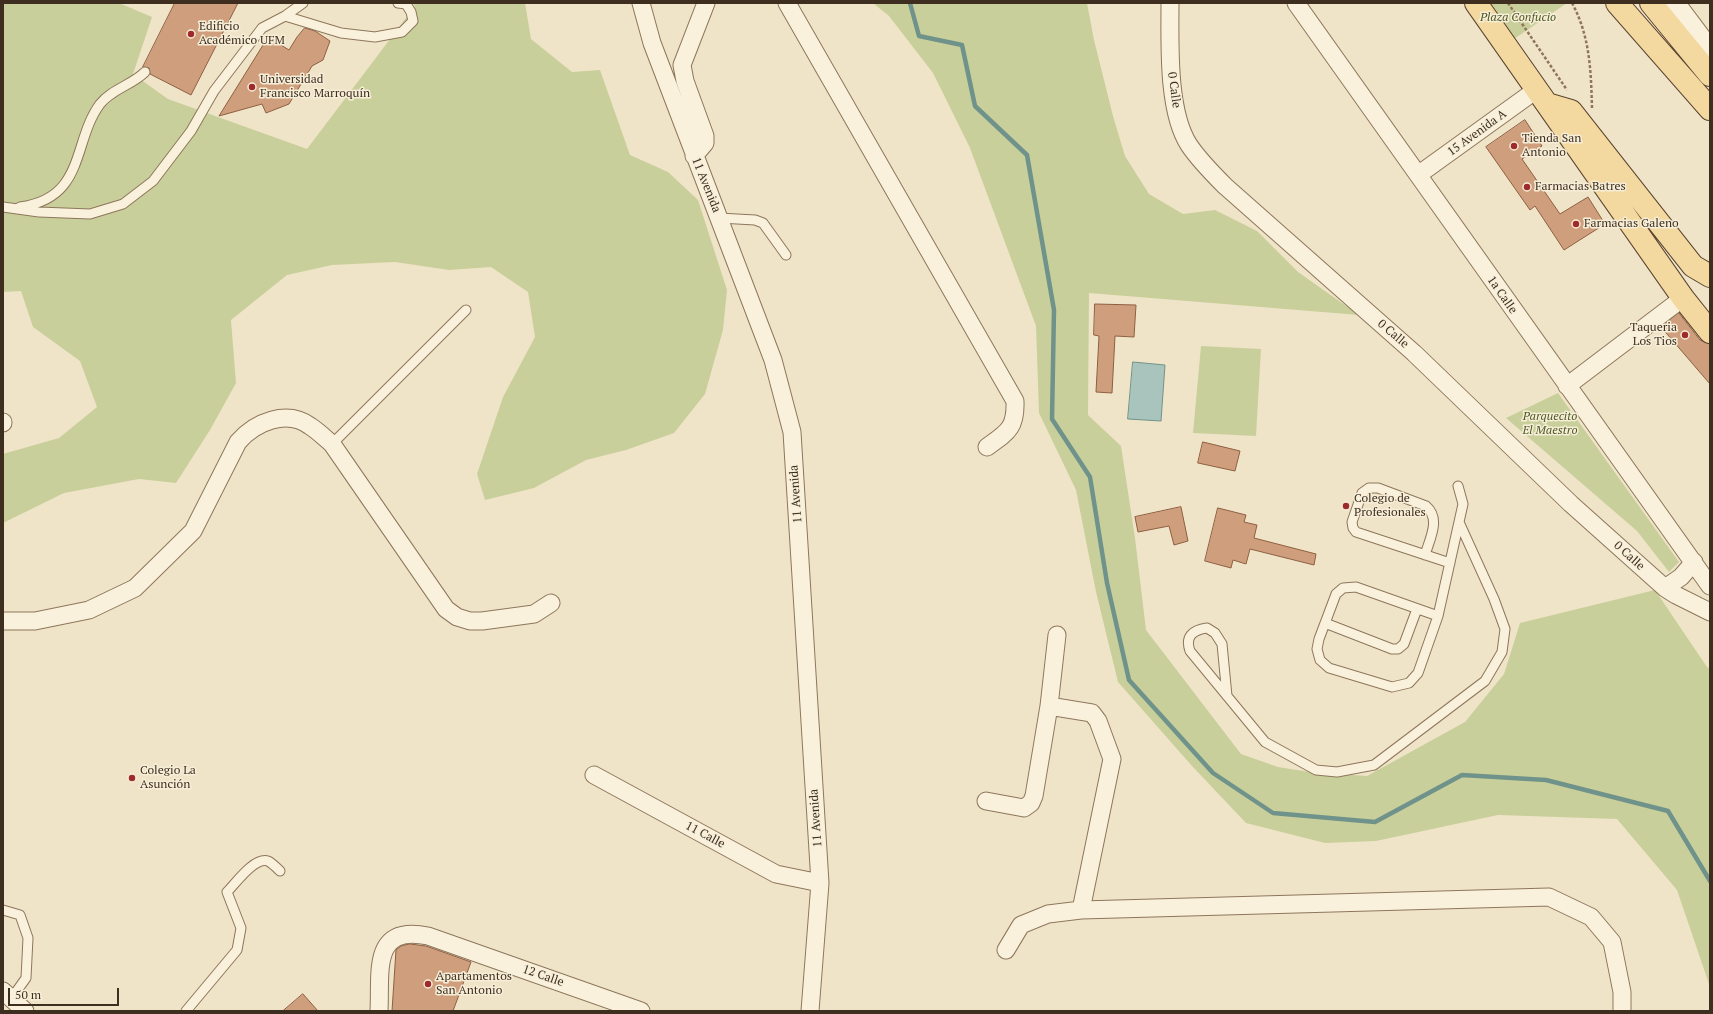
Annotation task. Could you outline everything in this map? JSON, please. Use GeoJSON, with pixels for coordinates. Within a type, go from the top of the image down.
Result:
{"type":"FeatureCollection","features":[{"type":"Feature","properties":{"kind":"main road"},"geometry":{"type":"LineString","coordinates":[[1476,3],[1683,298],[1710,332]]}},
{"type":"Feature","properties":{"kind":"main road"},"geometry":{"type":"LineString","coordinates":[[1617,3],[1710,109]]}},
{"type":"Feature","properties":{"kind":"main road"},"geometry":{"type":"LineString","coordinates":[[1651,3],[1710,75]]}},
{"type":"Feature","properties":{"kind":"main road"},"geometry":{"type":"LineString","coordinates":[[1541,97],[1571,111],[1693,266],[1710,276]]}},
{"type":"Feature","properties":{"kind":"street","name":"11 Avenida"},"geometry":{"type":"LineString","coordinates":[[641,3],[652,43],[773,360],[792,432],[820,883],[810,1011]]}},
{"type":"Feature","properties":{"kind":"street"},"geometry":{"type":"LineString","coordinates":[[694,156],[705,143],[705,136],[685,81],[682,65],[706,3]]}},
{"type":"Feature","properties":{"kind":"street"},"geometry":{"type":"LineString","coordinates":[[787,3],[1015,401],[1015,416],[1009,431],[987,447]]}},
{"type":"Feature","properties":{"kind":"street","name":"0 Calle"},"geometry":{"type":"LineString","coordinates":[[1170,3],[1173,94],[1179,121],[1188,144],[1204,164],[1225,186],[1414,353],[1571,504],[1671,592],[1710,612]]}},
{"type":"Feature","properties":{"kind":"street","name":"1a Calle"},"geometry":{"type":"LineString","coordinates":[[1296,3],[1702,574]]}},
{"type":"Feature","properties":{"kind":"street"},"geometry":{"type":"LineString","coordinates":[[1674,3],[1710,51]]}},
{"type":"Feature","properties":{"kind":"street","name":"15 Avenida A"},"geometry":{"type":"LineString","coordinates":[[1418,175],[1541,97]]}},
{"type":"Feature","properties":{"kind":"street"},"geometry":{"type":"LineString","coordinates":[[1567,386],[1683,298]]}},
{"type":"Feature","properties":{"kind":"street"},"geometry":{"type":"LineString","coordinates":[[3,621],[35,621],[89,610],[135,588],[193,531],[238,442],[260,424],[279,419],[300,421],[310,425],[332,444],[446,609],[457,617],[470,621],[482,621],[534,614],[551,603]]}},
{"type":"Feature","properties":{"kind":"street"},"geometry":{"type":"LineString","coordinates":[[1671,592],[1681,577],[1702,574]]}},
{"type":"Feature","properties":{"kind":"street"},"geometry":{"type":"LineString","coordinates":[[986,801],[1024,808],[1031,803],[1034,796],[1049,706],[1057,636]]}},
{"type":"Feature","properties":{"kind":"street"},"geometry":{"type":"LineString","coordinates":[[1049,706],[1092,713],[1098,721],[1112,758],[1081,910]]}},
{"type":"Feature","properties":{"kind":"street","name":"11 Calle"},"geometry":{"type":"LineString","coordinates":[[594,775],[776,874],[820,883]]}},
{"type":"Feature","properties":{"kind":"street"},"geometry":{"type":"LineString","coordinates":[[1006,950],[1021,925],[1048,914],[1081,910],[1549,897],[1591,917],[1612,942],[1622,992],[1622,1011]]}},
{"type":"Feature","properties":{"kind":"street","name":"12 Calle"},"geometry":{"type":"LineString","coordinates":[[379,1011],[382,953],[389,942],[399,935],[411,933],[428,936],[641,1011]]}},
{"type":"Feature","properties":{"kind":"street"},"geometry":{"type":"LineString","coordinates":[[7,995],[25,1011]]}},
{"type":"Feature","properties":{"kind":"lane"},"geometry":{"type":"LineString","coordinates":[[3,207],[39,212],[90,214],[123,204],[153,181],[191,131],[214,91],[262,28],[285,16],[303,3]]}},
{"type":"Feature","properties":{"kind":"lane"},"geometry":{"type":"LineString","coordinates":[[285,16],[341,32],[375,37],[402,32],[413,21],[411,12],[406,4],[398,3]]}},
{"type":"Feature","properties":{"kind":"lane"},"geometry":{"type":"LineString","coordinates":[[3,207],[22,207],[33,204],[47,198],[59,189],[76,167],[91,121],[102,102],[111,94],[132,82],[145,72]]}},
{"type":"Feature","properties":{"kind":"lane"},"geometry":{"type":"LineString","coordinates":[[719,218],[755,220],[763,223],[786,255]]}},
{"type":"Feature","properties":{"kind":"lane"},"geometry":{"type":"LineString","coordinates":[[332,444],[466,310]]}},
{"type":"Feature","properties":{"kind":"lane"},"geometry":{"type":"LineString","coordinates":[[1438,616],[1356,587],[1343,588],[1336,594],[1325,623],[1317,649],[1320,660],[1329,668],[1392,687],[1408,683],[1418,673],[1438,616],[1463,504],[1458,486]]}},
{"type":"Feature","properties":{"kind":"lane"},"geometry":{"type":"LineString","coordinates":[[1425,555],[1435,519],[1432,511],[1426,506],[1378,488],[1369,488],[1362,493],[1352,522],[1353,528],[1356,532],[1425,555],[1450,563]]}},
{"type":"Feature","properties":{"kind":"lane"},"geometry":{"type":"LineString","coordinates":[[1227,696],[1222,644],[1215,633],[1207,628],[1197,629],[1189,636],[1187,643],[1190,652],[1265,742],[1316,770],[1337,772],[1374,765],[1485,681],[1502,652],[1505,629],[1494,599],[1459,522]]}},
{"type":"Feature","properties":{"kind":"lane"},"geometry":{"type":"LineString","coordinates":[[1325,623],[1392,649],[1398,649],[1404,644],[1418,609]]}},
{"type":"Feature","properties":{"kind":"lane"},"geometry":{"type":"LineString","coordinates":[[186,1011],[237,950],[241,928],[227,892],[254,863],[262,861],[268,862],[280,871]]}},
{"type":"Feature","properties":{"kind":"lane"},"geometry":{"type":"LineString","coordinates":[[3,910],[20,915],[28,938],[26,978],[7,995]]}},
{"type":"Feature","properties":{"kind":"path"},"geometry":{"type":"LineString","coordinates":[[1508,3],[1569,93]]}},
{"type":"Feature","properties":{"kind":"path"},"geometry":{"type":"LineString","coordinates":[[1572,3],[1583,28],[1590,55],[1592,111]]}},
{"type":"Feature","properties":{"kind":"green space"},"geometry":{"type":"Polygon","coordinates":[[[3,3],[119,3],[152,17],[133,74],[168,99],[307,149],[415,6],[413,3],[525,3],[531,39],[572,72],[600,70],[630,155],[668,172],[698,200],[727,290],[723,330],[705,394],[674,433],[626,450],[586,460],[534,488],[485,500],[477,474],[503,397],[535,337],[528,292],[491,267],[449,270],[395,262],[332,265],[287,275],[231,320],[236,383],[210,430],[176,483],[139,479],[64,493],[3,523],[3,454],[59,438],[97,407],[80,361],[33,327],[21,291],[3,292],[3,3]]]}},
{"type":"Feature","properties":{"kind":"green space"},"geometry":{"type":"Polygon","coordinates":[[[873,3],[1087,3],[1094,40],[1113,116],[1125,156],[1149,194],[1183,214],[1215,210],[1257,231],[1298,272],[1359,315],[1089,293],[1088,415],[1121,446],[1135,538],[1146,630],[1241,754],[1278,767],[1310,772],[1367,776],[1465,722],[1504,674],[1520,623],[1655,590],[1707,667],[1710,669],[1710,987],[1677,890],[1617,819],[1498,815],[1376,841],[1325,843],[1246,823],[1192,766],[1118,682],[1096,592],[1076,490],[1039,413],[1036,326],[970,148],[933,73],[889,16],[873,3]]]}},
{"type":"Feature","properties":{"kind":"green space","name":"Plaza Confucio"},"geometry":{"type":"Polygon","coordinates":[[[1489,3],[1567,3],[1514,39],[1489,3]]]}},
{"type":"Feature","properties":{"kind":"green space"},"geometry":{"type":"Polygon","coordinates":[[[1201,346],[1261,349],[1256,436],[1193,433],[1201,346]]]}},
{"type":"Feature","properties":{"kind":"green space","name":"Parquecito El Maestro"},"geometry":{"type":"Polygon","coordinates":[[[1558,393],[1679,562],[1669,572],[1637,531],[1506,418],[1558,393]]]}},
{"type":"Feature","properties":{"kind":"water"},"geometry":{"type":"Polygon","coordinates":[[[1133,362],[1165,365],[1161,421],[1128,419],[1133,362]]]}},
{"type":"Feature","properties":{"kind":"building","name":"Edificio Académico UFM"},"geometry":{"type":"Polygon","coordinates":[[[175,3],[238,3],[191,95],[150,74],[149,68],[143,67],[175,3]]]}},
{"type":"Feature","properties":{"kind":"building"},"geometry":{"type":"Polygon","coordinates":[[[305,28],[315,31],[330,41],[323,60],[312,66],[289,104],[266,113],[262,104],[219,116],[268,37],[289,50],[305,28]]]}},
{"type":"Feature","properties":{"kind":"building"},"geometry":{"type":"Polygon","coordinates":[[[1525,120],[1542,146],[1522,159],[1560,214],[1588,197],[1605,224],[1564,250],[1535,206],[1530,210],[1486,147],[1525,120]]]}},
{"type":"Feature","properties":{"kind":"building"},"geometry":{"type":"Polygon","coordinates":[[[1095,304],[1136,305],[1134,337],[1115,336],[1112,393],[1096,392],[1099,336],[1094,335],[1095,304]]]}},
{"type":"Feature","properties":{"kind":"building"},"geometry":{"type":"Polygon","coordinates":[[[1679,313],[1700,340],[1710,344],[1710,384],[1661,327],[1679,313]]]}},
{"type":"Feature","properties":{"kind":"building"},"geometry":{"type":"Polygon","coordinates":[[[1203,442],[1240,451],[1235,471],[1198,463],[1203,442]]]}},
{"type":"Feature","properties":{"kind":"building"},"geometry":{"type":"Polygon","coordinates":[[[1181,507],[1188,541],[1174,545],[1169,526],[1138,532],[1135,517],[1181,507]]]}},
{"type":"Feature","properties":{"kind":"building"},"geometry":{"type":"Polygon","coordinates":[[[1218,508],[1246,515],[1244,522],[1257,525],[1254,538],[1316,554],[1314,565],[1250,549],[1246,564],[1233,560],[1231,568],[1205,561],[1218,508]]]}},
{"type":"Feature","properties":{"kind":"building","name":"Apartamentos San Antonio"},"geometry":{"type":"Polygon","coordinates":[[[410,944],[426,946],[471,962],[453,1011],[392,1011],[396,950],[401,946],[410,944]]]}},
{"type":"Feature","properties":{"kind":"building"},"geometry":{"type":"Polygon","coordinates":[[[303,994],[318,1011],[283,1011],[303,994]]]}},
{"type":"Feature","properties":{"kind":"waterway"},"geometry":{"type":"LineString","coordinates":[[910,3],[919,36],[962,45],[975,106],[1027,155],[1054,310],[1052,419],[1090,477],[1107,583],[1129,680],[1213,773],[1273,813],[1375,822],[1462,775],[1546,780],[1668,811],[1710,881]]}},
{"type":"Feature","properties":{"kind":"place","name":"Edificio Académico UFM"},"geometry":{"type":"Point","coordinates":[191,34]}},
{"type":"Feature","properties":{"kind":"place","name":"Universidad Francisco Marroquín"},"geometry":{"type":"Point","coordinates":[252,87]}},
{"type":"Feature","properties":{"kind":"place","name":"Tienda San Antonio"},"geometry":{"type":"Point","coordinates":[1514,146]}},
{"type":"Feature","properties":{"kind":"place","name":"Farmacias Batres"},"geometry":{"type":"Point","coordinates":[1527,187]}},
{"type":"Feature","properties":{"kind":"place","name":"Farmacias Galeno"},"geometry":{"type":"Point","coordinates":[1576,224]}},
{"type":"Feature","properties":{"kind":"place","name":"Taqueria Los Tios"},"geometry":{"type":"Point","coordinates":[1685,335]}},
{"type":"Feature","properties":{"kind":"place","name":"Colegio de Profesionales"},"geometry":{"type":"Point","coordinates":[1346,506]}},
{"type":"Feature","properties":{"kind":"place","name":"Colegio La Asunción"},"geometry":{"type":"Point","coordinates":[132,778]}},
{"type":"Feature","properties":{"kind":"place","name":"Apartamentos San Antonio"},"geometry":{"type":"Point","coordinates":[428,984]}}]}
